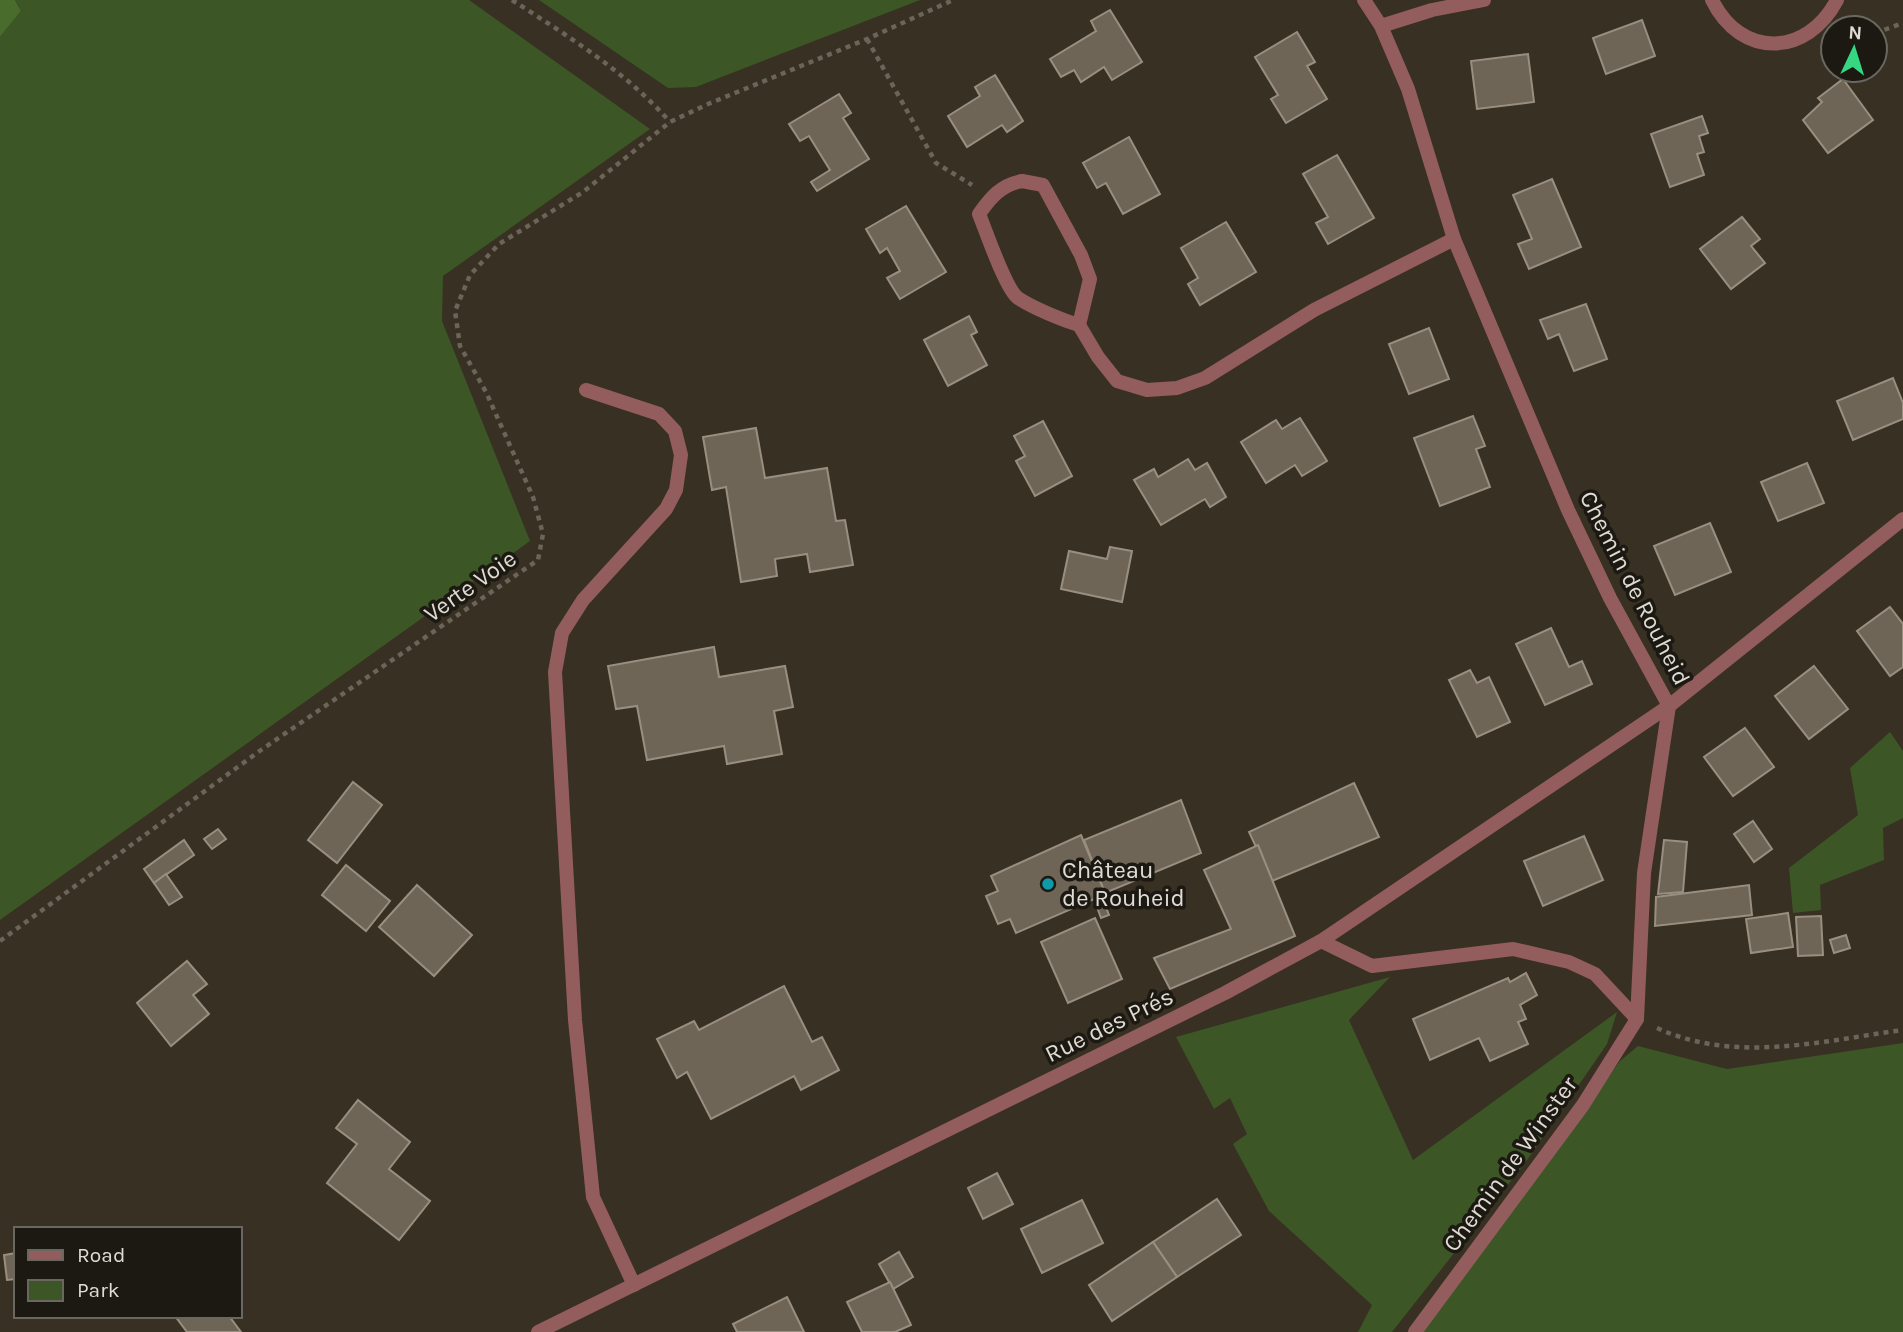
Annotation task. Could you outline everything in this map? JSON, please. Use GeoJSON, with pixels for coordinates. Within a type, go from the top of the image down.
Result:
{"type":"FeatureCollection","features":[{"type":"Feature","properties":{"kind":"street","name":"Chemin de Rouheid"},"geometry":{"type":"LineString","coordinates":[[1364,0],[1381,26],[1408,89],[1454,239],[1568,509],[1610,598],[1669,706],[1644,873],[1637,1019]]}},
{"type":"Feature","properties":{"kind":"street"},"geometry":{"type":"LineString","coordinates":[[1381,26],[1432,10],[1485,0]]}},
{"type":"Feature","properties":{"kind":"street"},"geometry":{"type":"LineString","coordinates":[[1713,0],[1720,15],[1734,30],[1753,40],[1774,43],[1794,41],[1813,32],[1828,18],[1837,0]]}},
{"type":"Feature","properties":{"kind":"street"},"geometry":{"type":"LineString","coordinates":[[1079,325],[1090,279],[1081,255],[1043,185],[1022,181],[1008,183],[991,197],[979,214],[1002,270],[1017,298],[1062,320],[1079,325],[1098,357],[1117,381],[1147,390],[1177,388],[1205,378],[1314,310],[1454,239]]}},
{"type":"Feature","properties":{"kind":"street"},"geometry":{"type":"LineString","coordinates":[[586,390],[659,414],[675,431],[681,455],[676,490],[666,509],[583,600],[562,633],[555,672],[575,1020],[593,1197],[634,1285]]}},
{"type":"Feature","properties":{"kind":"street","name":"Rue des Prés"},"geometry":{"type":"LineString","coordinates":[[538,1332],[1225,993],[1321,941],[1669,706],[1903,519]]}},
{"type":"Feature","properties":{"kind":"street"},"geometry":{"type":"LineString","coordinates":[[1321,941],[1372,966],[1513,949],[1569,962],[1595,974],[1637,1019]]}},
{"type":"Feature","properties":{"kind":"street","name":"Chemin de Winster"},"geometry":{"type":"LineString","coordinates":[[1415,1332],[1583,1105],[1637,1019]]}},
{"type":"Feature","properties":{"kind":"path"},"geometry":{"type":"LineString","coordinates":[[512,0],[600,56],[648,97],[670,122]]}},
{"type":"Feature","properties":{"kind":"path","name":"Verte Voie"},"geometry":{"type":"LineString","coordinates":[[0,941],[261,750],[538,560],[542,534],[533,497],[486,392],[460,346],[455,311],[470,275],[499,244],[583,192],[670,122],[953,0]]}},
{"type":"Feature","properties":{"kind":"path"},"geometry":{"type":"LineString","coordinates":[[867,39],[936,163],[991,197]]}},
{"type":"Feature","properties":{"kind":"path"},"geometry":{"type":"LineString","coordinates":[[1637,1019],[1678,1037],[1714,1046],[1763,1049],[1903,1030]]}},
{"type":"Feature","properties":{"kind":"green space"},"geometry":{"type":"Polygon","coordinates":[[[0,0],[15,0],[21,11],[0,37],[0,0]]]}},
{"type":"Feature","properties":{"kind":"green space"},"geometry":{"type":"Polygon","coordinates":[[[15,0],[469,0],[650,129],[443,276],[442,321],[530,541],[0,920],[0,37],[21,11],[15,0]]]}},
{"type":"Feature","properties":{"kind":"green space"},"geometry":{"type":"Polygon","coordinates":[[[539,0],[920,0],[696,87],[668,88],[539,0]]]}},
{"type":"Feature","properties":{"kind":"green space"},"geometry":{"type":"Polygon","coordinates":[[[1890,732],[1903,751],[1903,818],[1883,828],[1884,860],[1820,885],[1821,910],[1793,913],[1789,868],[1858,815],[1850,768],[1890,732]]]}},
{"type":"Feature","properties":{"kind":"green space"},"geometry":{"type":"Polygon","coordinates":[[[1390,977],[1349,1020],[1413,1160],[1617,1012],[1607,1044],[1525,1163],[1392,1332],[1358,1332],[1372,1305],[1269,1211],[1233,1144],[1247,1134],[1230,1098],[1214,1109],[1176,1037],[1390,977]]]}},
{"type":"Feature","properties":{"kind":"green space"},"geometry":{"type":"Polygon","coordinates":[[[1903,1043],[1903,1332],[1422,1332],[1620,1061],[1638,1046],[1727,1069],[1903,1043]]]}},
{"type":"Feature","properties":{"kind":"building"},"geometry":{"type":"Polygon","coordinates":[[[1110,10],[1142,62],[1112,80],[1104,67],[1081,82],[1074,70],[1061,77],[1050,59],[1096,31],[1091,21],[1110,10]]]}},
{"type":"Feature","properties":{"kind":"building"},"geometry":{"type":"Polygon","coordinates":[[[1642,20],[1655,56],[1606,74],[1593,38],[1642,20]]]}},
{"type":"Feature","properties":{"kind":"building"},"geometry":{"type":"Polygon","coordinates":[[[1297,32],[1315,62],[1307,66],[1327,99],[1286,123],[1271,99],[1278,95],[1255,57],[1297,32]]]}},
{"type":"Feature","properties":{"kind":"building"},"geometry":{"type":"Polygon","coordinates":[[[1528,54],[1534,102],[1477,109],[1471,61],[1528,54]]]}},
{"type":"Feature","properties":{"kind":"building"},"geometry":{"type":"Polygon","coordinates":[[[995,75],[1023,121],[1007,132],[1002,125],[967,147],[948,116],[980,96],[975,87],[995,75]]]}},
{"type":"Feature","properties":{"kind":"building"},"geometry":{"type":"Polygon","coordinates":[[[1836,84],[1847,84],[1873,120],[1828,153],[1803,120],[1822,102],[1818,98],[1836,84]]]}},
{"type":"Feature","properties":{"kind":"building"},"geometry":{"type":"Polygon","coordinates":[[[839,94],[851,113],[843,118],[869,159],[817,191],[811,182],[830,170],[809,136],[800,141],[789,124],[839,94]]]}},
{"type":"Feature","properties":{"kind":"building"},"geometry":{"type":"Polygon","coordinates":[[[1702,116],[1708,133],[1699,136],[1704,152],[1697,154],[1704,175],[1670,187],[1651,134],[1702,116]]]}},
{"type":"Feature","properties":{"kind":"building"},"geometry":{"type":"Polygon","coordinates":[[[1129,137],[1160,194],[1123,214],[1106,183],[1097,188],[1083,163],[1129,137]]]}},
{"type":"Feature","properties":{"kind":"building"},"geometry":{"type":"Polygon","coordinates":[[[1337,155],[1374,218],[1328,244],[1316,223],[1328,217],[1303,174],[1337,155]]]}},
{"type":"Feature","properties":{"kind":"building"},"geometry":{"type":"Polygon","coordinates":[[[1552,179],[1581,247],[1529,269],[1518,244],[1532,239],[1513,195],[1552,179]]]}},
{"type":"Feature","properties":{"kind":"building"},"geometry":{"type":"Polygon","coordinates":[[[906,206],[946,272],[900,299],[887,278],[900,271],[887,248],[880,253],[866,229],[906,206]]]}},
{"type":"Feature","properties":{"kind":"building"},"geometry":{"type":"Polygon","coordinates":[[[1742,217],[1760,239],[1751,246],[1765,263],[1731,289],[1700,249],[1742,217]]]}},
{"type":"Feature","properties":{"kind":"building"},"geometry":{"type":"Polygon","coordinates":[[[1226,222],[1256,272],[1200,305],[1188,284],[1198,278],[1181,248],[1226,222]]]}},
{"type":"Feature","properties":{"kind":"building"},"geometry":{"type":"Polygon","coordinates":[[[1586,304],[1607,359],[1574,371],[1559,334],[1548,339],[1540,320],[1586,304]]]}},
{"type":"Feature","properties":{"kind":"building"},"geometry":{"type":"Polygon","coordinates":[[[969,316],[977,332],[971,335],[987,365],[948,386],[924,340],[969,316]]]}},
{"type":"Feature","properties":{"kind":"building"},"geometry":{"type":"Polygon","coordinates":[[[1429,328],[1449,379],[1409,394],[1389,344],[1429,328]]]}},
{"type":"Feature","properties":{"kind":"building"},"geometry":{"type":"Polygon","coordinates":[[[1893,378],[1903,403],[1903,419],[1853,440],[1837,401],[1893,378]]]}},
{"type":"Feature","properties":{"kind":"building"},"geometry":{"type":"Polygon","coordinates":[[[1473,416],[1485,446],[1476,449],[1490,487],[1440,506],[1414,438],[1473,416]]]}},
{"type":"Feature","properties":{"kind":"building"},"geometry":{"type":"Polygon","coordinates":[[[1300,418],[1327,461],[1302,476],[1295,465],[1266,483],[1241,442],[1276,420],[1282,429],[1300,418]]]}},
{"type":"Feature","properties":{"kind":"building"},"geometry":{"type":"Polygon","coordinates":[[[1043,421],[1072,476],[1035,496],[1016,461],[1025,456],[1014,436],[1043,421]]]}},
{"type":"Feature","properties":{"kind":"building"},"geometry":{"type":"Polygon","coordinates":[[[756,428],[765,478],[827,468],[836,521],[845,520],[853,565],[810,572],[807,554],[775,559],[777,576],[741,582],[726,487],[712,490],[703,437],[756,428]]]}},
{"type":"Feature","properties":{"kind":"building"},"geometry":{"type":"Polygon","coordinates":[[[1188,459],[1195,470],[1207,463],[1226,497],[1210,507],[1205,499],[1161,525],[1134,480],[1154,469],[1158,477],[1188,459]]]}},
{"type":"Feature","properties":{"kind":"building"},"geometry":{"type":"Polygon","coordinates":[[[1807,463],[1824,503],[1778,521],[1761,482],[1807,463]]]}},
{"type":"Feature","properties":{"kind":"building"},"geometry":{"type":"Polygon","coordinates":[[[1710,523],[1731,572],[1675,595],[1654,546],[1710,523]]]}},
{"type":"Feature","properties":{"kind":"building"},"geometry":{"type":"Polygon","coordinates":[[[1110,547],[1132,551],[1122,602],[1061,589],[1069,551],[1107,559],[1110,547]]]}},
{"type":"Feature","properties":{"kind":"building"},"geometry":{"type":"Polygon","coordinates":[[[1890,607],[1903,624],[1903,667],[1890,676],[1857,631],[1890,607]]]}},
{"type":"Feature","properties":{"kind":"building"},"geometry":{"type":"Polygon","coordinates":[[[1551,628],[1569,667],[1582,661],[1592,684],[1545,705],[1516,644],[1551,628]]]}},
{"type":"Feature","properties":{"kind":"building"},"geometry":{"type":"Polygon","coordinates":[[[714,647],[719,677],[785,666],[793,707],[774,711],[782,754],[727,764],[724,746],[647,760],[637,706],[616,709],[608,666],[714,647]]]}},
{"type":"Feature","properties":{"kind":"building"},"geometry":{"type":"Polygon","coordinates":[[[1814,666],[1848,709],[1809,739],[1775,696],[1814,666]]]}},
{"type":"Feature","properties":{"kind":"building"},"geometry":{"type":"Polygon","coordinates":[[[1470,670],[1477,683],[1489,677],[1510,722],[1477,737],[1449,680],[1470,670]]]}},
{"type":"Feature","properties":{"kind":"building"},"geometry":{"type":"Polygon","coordinates":[[[1745,728],[1774,767],[1733,796],[1704,757],[1745,728]]]}},
{"type":"Feature","properties":{"kind":"building"},"geometry":{"type":"Polygon","coordinates":[[[353,782],[382,805],[337,863],[308,840],[353,782]]]}},
{"type":"Feature","properties":{"kind":"building"},"geometry":{"type":"Polygon","coordinates":[[[1354,783],[1379,837],[1272,881],[1249,832],[1354,783]]]}},
{"type":"Feature","properties":{"kind":"building"},"geometry":{"type":"Polygon","coordinates":[[[1181,800],[1201,853],[1105,893],[1084,840],[1181,800]]]}},
{"type":"Feature","properties":{"kind":"building"},"geometry":{"type":"Polygon","coordinates":[[[1753,821],[1772,849],[1754,862],[1734,834],[1753,821]]]}},
{"type":"Feature","properties":{"kind":"building"},"geometry":{"type":"Polygon","coordinates":[[[218,829],[226,839],[212,849],[204,839],[218,829]]]}},
{"type":"Feature","properties":{"kind":"building","name":"Château de Rouheid"},"geometry":{"type":"Polygon","coordinates":[[[1081,835],[1105,893],[1101,895],[1109,915],[1101,918],[1094,899],[1016,933],[1010,919],[998,924],[986,896],[998,891],[991,876],[1081,835]]]}},
{"type":"Feature","properties":{"kind":"building"},"geometry":{"type":"Polygon","coordinates":[[[1584,836],[1603,880],[1543,906],[1524,861],[1584,836]]]}},
{"type":"Feature","properties":{"kind":"building"},"geometry":{"type":"Polygon","coordinates":[[[184,840],[194,855],[154,883],[144,869],[184,840]]]}},
{"type":"Feature","properties":{"kind":"building"},"geometry":{"type":"Polygon","coordinates":[[[1664,840],[1687,842],[1683,892],[1658,894],[1664,840]]]}},
{"type":"Feature","properties":{"kind":"building"},"geometry":{"type":"Polygon","coordinates":[[[1258,845],[1295,936],[1170,989],[1154,958],[1231,929],[1204,870],[1258,845]]]}},
{"type":"Feature","properties":{"kind":"building"},"geometry":{"type":"Polygon","coordinates":[[[346,865],[390,901],[366,931],[322,895],[346,865]]]}},
{"type":"Feature","properties":{"kind":"building"},"geometry":{"type":"Polygon","coordinates":[[[166,874],[182,897],[169,905],[154,883],[166,874]]]}},
{"type":"Feature","properties":{"kind":"building"},"geometry":{"type":"Polygon","coordinates":[[[417,885],[472,935],[434,976],[379,927],[417,885]]]}},
{"type":"Feature","properties":{"kind":"building"},"geometry":{"type":"Polygon","coordinates":[[[1749,885],[1752,915],[1655,926],[1656,897],[1749,885]]]}},
{"type":"Feature","properties":{"kind":"building"},"geometry":{"type":"Polygon","coordinates":[[[1788,913],[1793,947],[1751,953],[1746,919],[1788,913]]]}},
{"type":"Feature","properties":{"kind":"building"},"geometry":{"type":"Polygon","coordinates":[[[1821,916],[1823,955],[1798,956],[1796,917],[1821,916]]]}},
{"type":"Feature","properties":{"kind":"building"},"geometry":{"type":"Polygon","coordinates":[[[1095,918],[1122,979],[1068,1003],[1041,942],[1095,918]]]}},
{"type":"Feature","properties":{"kind":"building"},"geometry":{"type":"Polygon","coordinates":[[[1846,935],[1850,948],[1834,953],[1830,940],[1846,935]]]}},
{"type":"Feature","properties":{"kind":"building"},"geometry":{"type":"Polygon","coordinates":[[[187,961],[207,984],[193,995],[209,1014],[171,1046],[137,1003],[187,961]]]}},
{"type":"Feature","properties":{"kind":"building"},"geometry":{"type":"Polygon","coordinates":[[[1526,973],[1537,995],[1520,1005],[1526,1019],[1518,1022],[1528,1044],[1490,1061],[1479,1038],[1430,1060],[1413,1019],[1508,978],[1510,982],[1526,973]]]}},
{"type":"Feature","properties":{"kind":"building"},"geometry":{"type":"Polygon","coordinates":[[[784,986],[812,1042],[822,1037],[839,1070],[801,1090],[794,1076],[711,1119],[687,1072],[677,1078],[657,1039],[694,1021],[699,1030],[784,986]]]}},
{"type":"Feature","properties":{"kind":"building"},"geometry":{"type":"Polygon","coordinates":[[[358,1100],[410,1142],[389,1169],[430,1201],[399,1240],[327,1183],[357,1144],[336,1128],[358,1100]]]}},
{"type":"Feature","properties":{"kind":"building"},"geometry":{"type":"Polygon","coordinates":[[[997,1173],[1013,1204],[983,1219],[968,1188],[997,1173]]]}},
{"type":"Feature","properties":{"kind":"building"},"geometry":{"type":"Polygon","coordinates":[[[1217,1199],[1241,1235],[1177,1277],[1153,1242],[1217,1199]]]}},
{"type":"Feature","properties":{"kind":"building"},"geometry":{"type":"Polygon","coordinates":[[[1082,1200],[1103,1243],[1042,1273],[1021,1229],[1082,1200]]]}},
{"type":"Feature","properties":{"kind":"building"},"geometry":{"type":"Polygon","coordinates":[[[1153,1242],[1177,1277],[1112,1321],[1089,1285],[1153,1242]]]}},
{"type":"Feature","properties":{"kind":"building"},"geometry":{"type":"Polygon","coordinates":[[[899,1252],[913,1277],[893,1289],[879,1264],[899,1252]]]}},
{"type":"Feature","properties":{"kind":"building"},"geometry":{"type":"Polygon","coordinates":[[[14,1253],[14,1279],[7,1280],[4,1255],[14,1253]]]}},
{"type":"Feature","properties":{"kind":"building"},"geometry":{"type":"Polygon","coordinates":[[[890,1282],[911,1325],[895,1332],[862,1332],[847,1302],[890,1282]]]}},
{"type":"Feature","properties":{"kind":"building"},"geometry":{"type":"Polygon","coordinates":[[[787,1297],[804,1332],[737,1332],[733,1324],[787,1297]]]}},
{"type":"Feature","properties":{"kind":"building"},"geometry":{"type":"Polygon","coordinates":[[[176,1318],[230,1318],[241,1332],[187,1332],[176,1318]]]}},
{"type":"Feature","properties":{"kind":"place","name":"Château de Rouheid"},"geometry":{"type":"Point","coordinates":[1048,884]}}]}
